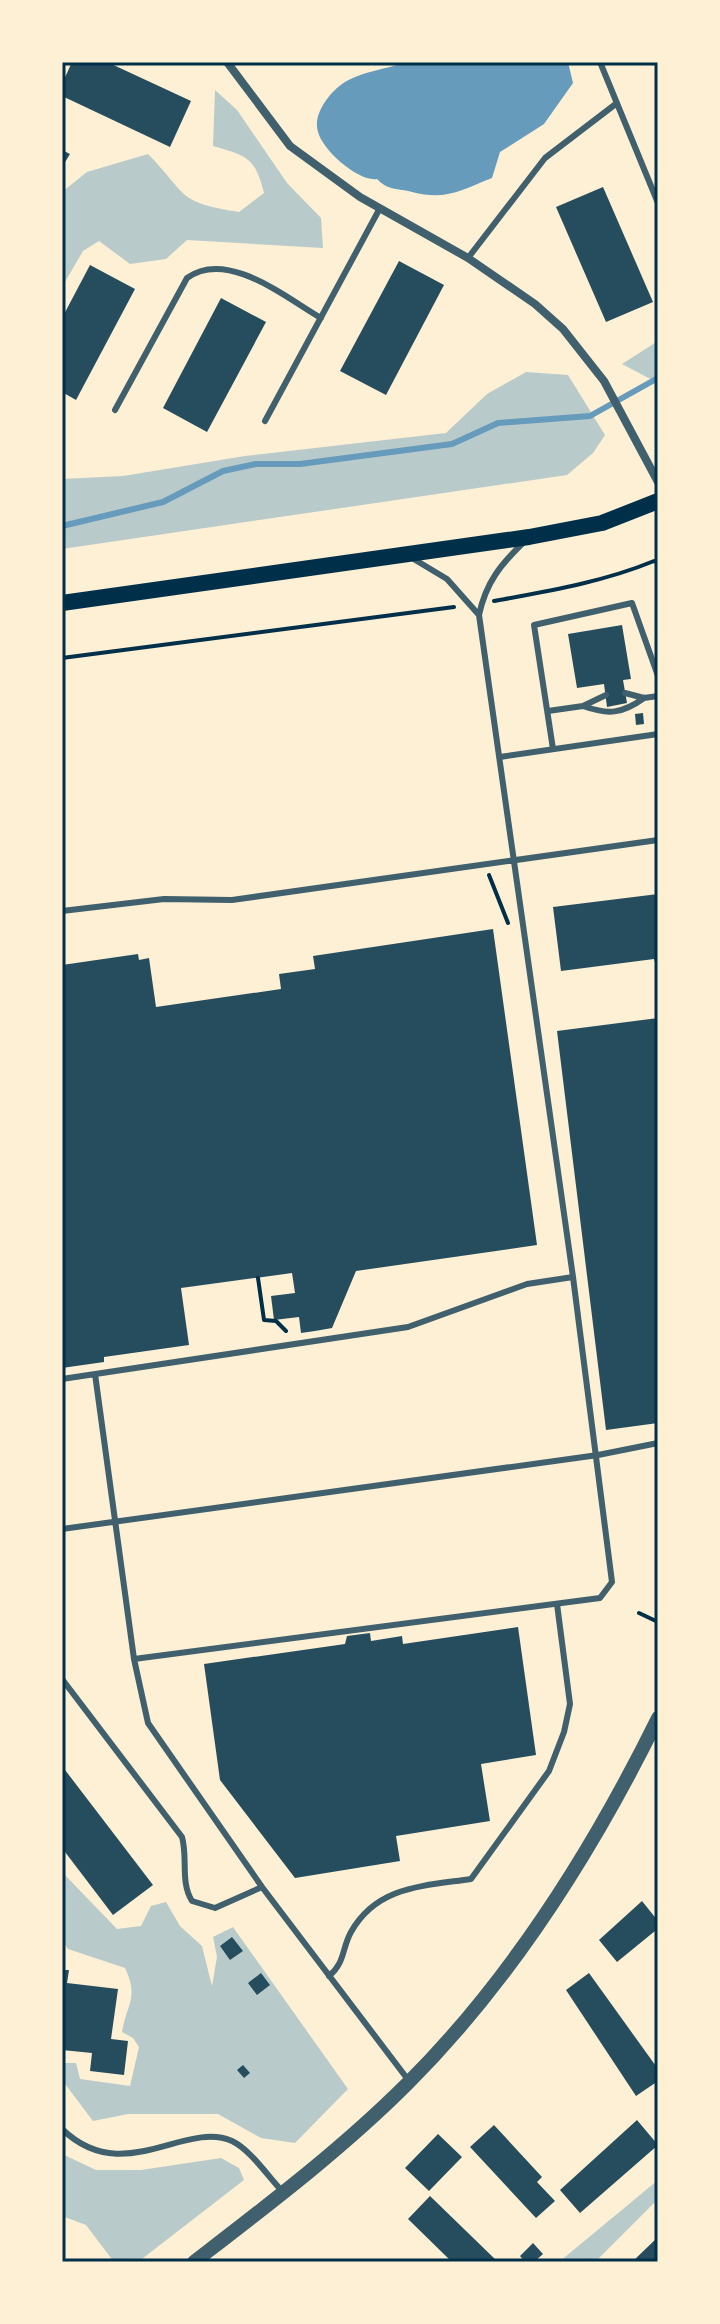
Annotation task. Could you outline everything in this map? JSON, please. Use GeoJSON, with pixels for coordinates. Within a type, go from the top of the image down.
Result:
{"type":"FeatureCollection","features":[{"type":"Feature","properties":{"kind":"main road"},"geometry":{"type":"LineString","coordinates":[[62,603],[529,537],[602,523],[658,501]]}},
{"type":"Feature","properties":{"kind":"street"},"geometry":{"type":"LineString","coordinates":[[227,62],[290,146],[380,208],[468,258],[535,304],[563,329],[604,381],[658,482]]}},
{"type":"Feature","properties":{"kind":"street"},"geometry":{"type":"LineString","coordinates":[[194,2262],[284,2193],[409,2082],[470,2013],[533,1927],[613,1803],[658,1718]]}},
{"type":"Feature","properties":{"kind":"lane"},"geometry":{"type":"LineString","coordinates":[[600,62],[658,203]]}},
{"type":"Feature","properties":{"kind":"lane"},"geometry":{"type":"LineString","coordinates":[[468,258],[545,158],[617,103]]}},
{"type":"Feature","properties":{"kind":"lane"},"geometry":{"type":"LineString","coordinates":[[265,421],[380,208]]}},
{"type":"Feature","properties":{"kind":"lane"},"geometry":{"type":"LineString","coordinates":[[115,410],[187,278],[197,270],[212,267],[251,278],[321,318]]}},
{"type":"Feature","properties":{"kind":"lane"},"geometry":{"type":"LineString","coordinates":[[134,1659],[600,1598],[612,1582],[598,1455],[516,859],[479,615],[481,603],[498,566],[529,537]]}},
{"type":"Feature","properties":{"kind":"lane"},"geometry":{"type":"LineString","coordinates":[[406,554],[447,579],[479,615]]}},
{"type":"Feature","properties":{"kind":"lane"},"geometry":{"type":"LineString","coordinates":[[553,749],[534,625],[632,603],[658,675]]}},
{"type":"Feature","properties":{"kind":"lane"},"geometry":{"type":"LineString","coordinates":[[625,693],[644,698],[658,696]]}},
{"type":"Feature","properties":{"kind":"lane"},"geometry":{"type":"LineString","coordinates":[[548,711],[583,706],[606,695]]}},
{"type":"Feature","properties":{"kind":"lane"},"geometry":{"type":"LineString","coordinates":[[583,706],[605,714],[627,710],[644,698]]}},
{"type":"Feature","properties":{"kind":"lane"},"geometry":{"type":"LineString","coordinates":[[500,757],[658,734]]}},
{"type":"Feature","properties":{"kind":"lane"},"geometry":{"type":"LineString","coordinates":[[62,911],[164,899],[232,900],[658,840]]}},
{"type":"Feature","properties":{"kind":"lane"},"geometry":{"type":"LineString","coordinates":[[62,1379],[408,1327],[527,1284],[573,1277]]}},
{"type":"Feature","properties":{"kind":"lane"},"geometry":{"type":"LineString","coordinates":[[95,1374],[134,1659],[143,1707],[155,1735],[262,1887],[409,2082]]}},
{"type":"Feature","properties":{"kind":"lane"},"geometry":{"type":"LineString","coordinates":[[62,1529],[598,1455],[658,1443]]}},
{"type":"Feature","properties":{"kind":"lane"},"geometry":{"type":"LineString","coordinates":[[329,1976],[340,1965],[357,1923],[385,1895],[471,1879],[549,1771],[570,1704],[557,1604]]}},
{"type":"Feature","properties":{"kind":"lane"},"geometry":{"type":"LineString","coordinates":[[62,1679],[182,1837],[187,1856],[185,1884],[192,1901],[215,1908],[262,1887]]}},
{"type":"Feature","properties":{"kind":"lane"},"geometry":{"type":"LineString","coordinates":[[62,2129],[99,2150],[134,2155],[191,2140],[214,2137],[233,2141],[284,2193]]}},
{"type":"Feature","properties":{"kind":"path"},"geometry":{"type":"LineString","coordinates":[[481,603],[580,585],[623,574],[654,561],[658,563]]}},
{"type":"Feature","properties":{"kind":"path"},"geometry":{"type":"LineString","coordinates":[[62,658],[471,605]]}},
{"type":"Feature","properties":{"kind":"path"},"geometry":{"type":"LineString","coordinates":[[485,864],[509,926]]}},
{"type":"Feature","properties":{"kind":"path"},"geometry":{"type":"LineString","coordinates":[[258,1278],[264,1320],[276,1321],[291,1334]]}},
{"type":"Feature","properties":{"kind":"path"},"geometry":{"type":"LineString","coordinates":[[639,1613],[658,1622]]}},
{"type":"Feature","properties":{"kind":"shaded area"},"geometry":{"type":"Polygon","coordinates":[[[215,90],[237,110],[287,183],[321,218],[323,248],[187,240],[166,259],[130,264],[99,241],[83,251],[62,287],[62,192],[87,172],[148,154],[185,195],[204,205],[239,212],[264,193],[257,172],[248,160],[213,146],[215,90]]]}},
{"type":"Feature","properties":{"kind":"shaded area"},"geometry":{"type":"Polygon","coordinates":[[[658,341],[658,383],[622,364],[658,341]]]}},
{"type":"Feature","properties":{"kind":"shaded area"},"geometry":{"type":"Polygon","coordinates":[[[526,372],[568,375],[605,435],[593,453],[567,475],[62,549],[62,479],[123,476],[245,456],[446,433],[487,394],[526,372]]]}},
{"type":"Feature","properties":{"kind":"shaded area"},"geometry":{"type":"Polygon","coordinates":[[[64,1874],[117,1929],[141,1926],[151,1906],[166,1902],[180,1926],[202,1946],[212,1986],[217,1957],[213,1937],[233,1927],[348,2089],[295,2143],[261,2138],[218,2114],[128,2114],[93,2121],[62,2080],[62,2063],[76,2063],[80,2079],[130,2086],[139,2047],[133,2038],[122,2032],[132,1994],[125,1968],[68,1949],[62,1940],[64,1874]]]}},
{"type":"Feature","properties":{"kind":"shaded area"},"geometry":{"type":"Polygon","coordinates":[[[62,2154],[96,2170],[141,2170],[221,2158],[239,2168],[244,2180],[138,2262],[114,2262],[86,2225],[62,2216],[62,2154]]]}},
{"type":"Feature","properties":{"kind":"shaded area"},"geometry":{"type":"Polygon","coordinates":[[[658,2180],[658,2199],[595,2262],[559,2262],[658,2180]]]}},
{"type":"Feature","properties":{"kind":"water"},"geometry":{"type":"Polygon","coordinates":[[[407,62],[568,62],[573,83],[544,124],[500,152],[492,178],[453,193],[424,194],[389,187],[377,179],[361,176],[327,148],[317,126],[325,102],[344,83],[407,62]]]}},
{"type":"Feature","properties":{"kind":"building"},"geometry":{"type":"Polygon","coordinates":[[[72,62],[107,62],[191,101],[170,147],[62,96],[62,84],[72,62]]]}},
{"type":"Feature","properties":{"kind":"building"},"geometry":{"type":"Polygon","coordinates":[[[62,150],[70,154],[62,167],[62,150]]]}},
{"type":"Feature","properties":{"kind":"building"},"geometry":{"type":"Polygon","coordinates":[[[603,187],[653,302],[606,322],[556,207],[603,187]]]}},
{"type":"Feature","properties":{"kind":"building"},"geometry":{"type":"Polygon","coordinates":[[[399,261],[444,285],[386,395],[340,371],[399,261]]]}},
{"type":"Feature","properties":{"kind":"building"},"geometry":{"type":"Polygon","coordinates":[[[90,265],[135,289],[76,400],[62,392],[62,318],[90,265]]]}},
{"type":"Feature","properties":{"kind":"building"},"geometry":{"type":"Polygon","coordinates":[[[221,298],[266,322],[207,432],[163,408],[221,298]]]}},
{"type":"Feature","properties":{"kind":"building"},"geometry":{"type":"Polygon","coordinates":[[[622,625],[631,679],[623,680],[627,703],[607,707],[604,684],[577,688],[568,634],[622,625]]]}},
{"type":"Feature","properties":{"kind":"building"},"geometry":{"type":"Polygon","coordinates":[[[643,713],[644,724],[636,725],[635,714],[643,713]]]}},
{"type":"Feature","properties":{"kind":"building"},"geometry":{"type":"Polygon","coordinates":[[[658,894],[658,972],[654,959],[561,971],[553,907],[658,894]]]}},
{"type":"Feature","properties":{"kind":"building"},"geometry":{"type":"Polygon","coordinates":[[[493,929],[537,1245],[356,1271],[332,1328],[301,1333],[299,1317],[274,1320],[271,1296],[295,1293],[292,1273],[181,1288],[189,1345],[104,1357],[104,1362],[62,1368],[62,965],[138,954],[139,960],[149,958],[156,1007],[281,989],[279,974],[315,969],[313,956],[493,929]]]}},
{"type":"Feature","properties":{"kind":"building"},"geometry":{"type":"Polygon","coordinates":[[[658,1018],[658,1423],[606,1430],[557,1031],[658,1018]]]}},
{"type":"Feature","properties":{"kind":"building"},"geometry":{"type":"Polygon","coordinates":[[[518,1627],[536,1755],[481,1764],[490,1821],[396,1836],[400,1861],[295,1878],[220,1780],[204,1664],[345,1644],[347,1636],[370,1633],[371,1641],[402,1636],[403,1644],[518,1627]]]}},
{"type":"Feature","properties":{"kind":"building"},"geometry":{"type":"Polygon","coordinates":[[[62,1766],[153,1885],[113,1915],[62,1848],[62,1766]]]}},
{"type":"Feature","properties":{"kind":"building"},"geometry":{"type":"Polygon","coordinates":[[[642,1901],[658,1921],[658,1935],[655,1931],[617,1962],[599,1940],[642,1901]]]}},
{"type":"Feature","properties":{"kind":"building"},"geometry":{"type":"Polygon","coordinates":[[[232,1937],[243,1951],[230,1960],[220,1946],[232,1937]]]}},
{"type":"Feature","properties":{"kind":"building"},"geometry":{"type":"Polygon","coordinates":[[[62,1963],[64,1970],[69,1970],[67,1983],[118,1989],[111,2039],[128,2041],[124,2075],[90,2071],[92,2053],[62,2050],[62,1963]]]}},
{"type":"Feature","properties":{"kind":"building"},"geometry":{"type":"Polygon","coordinates":[[[261,1973],[270,1985],[257,1995],[248,1983],[261,1973]]]}},
{"type":"Feature","properties":{"kind":"building"},"geometry":{"type":"Polygon","coordinates":[[[589,1973],[658,2069],[658,2081],[636,2096],[566,1990],[589,1973]]]}},
{"type":"Feature","properties":{"kind":"building"},"geometry":{"type":"Polygon","coordinates":[[[243,2065],[250,2073],[244,2078],[237,2070],[243,2065]]]}},
{"type":"Feature","properties":{"kind":"building"},"geometry":{"type":"Polygon","coordinates":[[[637,2120],[658,2145],[580,2213],[560,2190],[637,2120]]]}},
{"type":"Feature","properties":{"kind":"building"},"geometry":{"type":"Polygon","coordinates":[[[494,2125],[542,2177],[537,2182],[555,2201],[536,2218],[470,2147],[494,2125]]]}},
{"type":"Feature","properties":{"kind":"building"},"geometry":{"type":"Polygon","coordinates":[[[438,2134],[462,2157],[429,2191],[405,2168],[438,2134]]]}},
{"type":"Feature","properties":{"kind":"building"},"geometry":{"type":"Polygon","coordinates":[[[430,2196],[498,2262],[452,2262],[408,2219],[430,2196]]]}},
{"type":"Feature","properties":{"kind":"building"},"geometry":{"type":"Polygon","coordinates":[[[658,2237],[658,2262],[632,2262],[658,2237]]]}},
{"type":"Feature","properties":{"kind":"building"},"geometry":{"type":"Polygon","coordinates":[[[533,2243],[543,2254],[534,2262],[525,2262],[520,2256],[533,2243]]]}},
{"type":"Feature","properties":{"kind":"waterway"},"geometry":{"type":"LineString","coordinates":[[62,526],[163,502],[223,471],[256,464],[300,464],[452,444],[498,423],[590,416],[658,378]]}}]}
